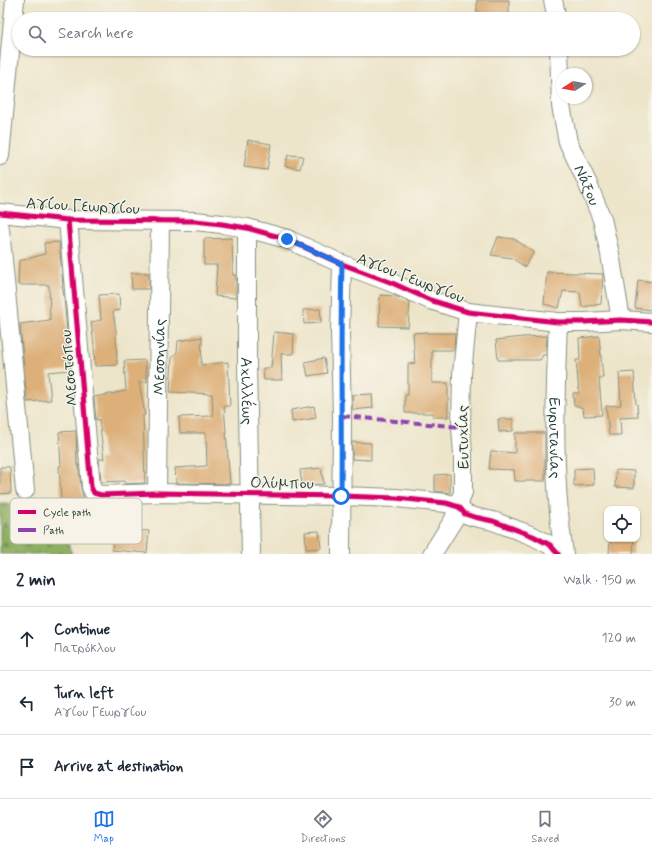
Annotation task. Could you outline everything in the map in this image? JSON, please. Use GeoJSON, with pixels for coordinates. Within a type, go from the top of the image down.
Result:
{"type":"FeatureCollection","features":[{"type":"Feature","properties":{"kind":"street"},"geometry":{"type":"LineString","coordinates":[[14,12],[15,0]]}},
{"type":"Feature","properties":{"kind":"street"},"geometry":{"type":"LineString","coordinates":[[553,0],[556,12]]}},
{"type":"Feature","properties":{"kind":"street"},"geometry":{"type":"LineString","coordinates":[[0,156],[12,31]]}},
{"type":"Feature","properties":{"kind":"street","name":"Νάξου"},"geometry":{"type":"LineString","coordinates":[[559,56],[561,106],[568,142],[587,182],[602,219],[610,254],[621,320]]}},
{"type":"Feature","properties":{"kind":"street","name":"Αγίου Γεωργίου"},"geometry":{"type":"LineString","coordinates":[[0,213],[68,220],[195,221],[247,228],[287,239],[342,264],[390,282],[430,300],[468,312],[558,322],[621,320],[652,322]]}},
{"type":"Feature","properties":{"kind":"street","name":"Μεσοτόπου"},"geometry":{"type":"LineString","coordinates":[[68,220],[91,487],[97,495],[113,495]]}},
{"type":"Feature","properties":{"kind":"street","name":"Μεσσηνίας"},"geometry":{"type":"LineString","coordinates":[[157,493],[160,221]]}},
{"type":"Feature","properties":{"kind":"street","name":"Αχιλλέως"},"geometry":{"type":"LineString","coordinates":[[247,228],[247,365],[251,495],[251,554]]}},
{"type":"Feature","properties":{"kind":"street"},"geometry":{"type":"LineString","coordinates":[[0,229],[25,490]]}},
{"type":"Feature","properties":{"kind":"street"},"geometry":{"type":"LineString","coordinates":[[341,554],[342,416],[340,333],[342,264]]}},
{"type":"Feature","properties":{"kind":"street","name":"Ευτυχίας"},"geometry":{"type":"LineString","coordinates":[[432,554],[454,519],[463,492],[461,427],[462,374],[468,312]]}},
{"type":"Feature","properties":{"kind":"street","name":"Ευρυτανίας"},"geometry":{"type":"LineString","coordinates":[[558,322],[555,398],[557,484],[560,527],[564,554]]}},
{"type":"Feature","properties":{"kind":"street","name":"Ολύμπου"},"geometry":{"type":"LineString","coordinates":[[113,495],[157,493],[341,496],[396,498],[446,504],[458,507],[465,514],[493,521],[533,536],[550,545],[558,554]]}},
{"type":"Feature","properties":{"kind":"green space"},"geometry":{"type":"Polygon","coordinates":[[[0,503],[10,504],[10,544],[68,544],[72,554],[0,554],[0,503]]]}},
{"type":"Feature","properties":{"kind":"building"},"geometry":{"type":"Polygon","coordinates":[[[477,0],[509,0],[509,12],[477,12],[477,0]]]}},
{"type":"Feature","properties":{"kind":"building"},"geometry":{"type":"Polygon","coordinates":[[[248,140],[271,144],[267,170],[244,167],[248,140]]]}},
{"type":"Feature","properties":{"kind":"building"},"geometry":{"type":"Polygon","coordinates":[[[288,155],[303,156],[300,169],[285,166],[288,155]]]}},
{"type":"Feature","properties":{"kind":"building"},"geometry":{"type":"Polygon","coordinates":[[[498,237],[514,239],[534,252],[525,267],[512,258],[491,255],[498,237]]]}},
{"type":"Feature","properties":{"kind":"building"},"geometry":{"type":"Polygon","coordinates":[[[232,238],[233,275],[236,276],[236,298],[215,296],[217,265],[204,265],[204,239],[232,238]]]}},
{"type":"Feature","properties":{"kind":"building"},"geometry":{"type":"Polygon","coordinates":[[[59,242],[70,370],[48,372],[51,400],[27,402],[20,324],[50,320],[49,285],[18,285],[19,261],[45,254],[44,243],[59,242]]]}},
{"type":"Feature","properties":{"kind":"building"},"geometry":{"type":"Polygon","coordinates":[[[547,272],[603,274],[601,304],[582,307],[580,292],[563,291],[559,308],[544,304],[547,272]]]}},
{"type":"Feature","properties":{"kind":"building"},"geometry":{"type":"Polygon","coordinates":[[[131,273],[149,273],[149,289],[132,289],[131,273]]]}},
{"type":"Feature","properties":{"kind":"building"},"geometry":{"type":"Polygon","coordinates":[[[638,280],[652,282],[652,310],[635,308],[638,280]]]}},
{"type":"Feature","properties":{"kind":"building"},"geometry":{"type":"Polygon","coordinates":[[[119,294],[120,310],[113,311],[116,331],[117,365],[95,366],[91,322],[101,320],[99,295],[119,294]]]}},
{"type":"Feature","properties":{"kind":"building"},"geometry":{"type":"Polygon","coordinates":[[[380,295],[395,296],[410,302],[408,327],[379,326],[380,295]]]}},
{"type":"Feature","properties":{"kind":"building"},"geometry":{"type":"Polygon","coordinates":[[[320,309],[321,323],[304,324],[303,310],[320,309]]]}},
{"type":"Feature","properties":{"kind":"building"},"geometry":{"type":"Polygon","coordinates":[[[274,332],[294,334],[293,354],[281,354],[282,380],[264,380],[263,368],[271,368],[274,332]]]}},
{"type":"Feature","properties":{"kind":"building"},"geometry":{"type":"Polygon","coordinates":[[[413,333],[455,333],[454,350],[432,350],[432,383],[448,383],[448,417],[433,417],[433,413],[405,413],[405,395],[408,395],[408,364],[415,363],[413,333]]]}},
{"type":"Feature","properties":{"kind":"building"},"geometry":{"type":"Polygon","coordinates":[[[547,336],[546,355],[543,355],[540,360],[498,360],[496,340],[547,336]]]}},
{"type":"Feature","properties":{"kind":"building"},"geometry":{"type":"Polygon","coordinates":[[[599,336],[603,378],[599,378],[602,415],[584,416],[583,408],[574,405],[573,393],[579,393],[576,360],[580,360],[579,338],[599,336]]]}},
{"type":"Feature","properties":{"kind":"building"},"geometry":{"type":"Polygon","coordinates":[[[202,337],[201,365],[228,362],[230,406],[224,406],[230,484],[176,483],[175,468],[207,466],[206,433],[180,433],[179,417],[213,416],[212,394],[170,392],[172,358],[177,352],[178,341],[202,337]]]}},
{"type":"Feature","properties":{"kind":"building"},"geometry":{"type":"Polygon","coordinates":[[[324,358],[327,373],[308,376],[305,362],[324,358]]]}},
{"type":"Feature","properties":{"kind":"building"},"geometry":{"type":"Polygon","coordinates":[[[145,360],[147,382],[139,382],[145,415],[143,415],[145,483],[125,484],[125,481],[101,482],[99,459],[104,459],[99,419],[96,420],[94,397],[126,391],[124,361],[145,360]]]}},
{"type":"Feature","properties":{"kind":"building"},"geometry":{"type":"Polygon","coordinates":[[[634,372],[638,417],[620,418],[621,435],[609,435],[606,406],[621,405],[619,373],[634,372]]]}},
{"type":"Feature","properties":{"kind":"building"},"geometry":{"type":"Polygon","coordinates":[[[372,394],[373,408],[353,410],[352,395],[372,394]]]}},
{"type":"Feature","properties":{"kind":"building"},"geometry":{"type":"Polygon","coordinates":[[[314,406],[316,418],[292,422],[291,410],[314,406]]]}},
{"type":"Feature","properties":{"kind":"building"},"geometry":{"type":"Polygon","coordinates":[[[498,419],[513,419],[513,431],[499,432],[498,419]]]}},
{"type":"Feature","properties":{"kind":"building"},"geometry":{"type":"Polygon","coordinates":[[[76,431],[77,465],[79,465],[81,488],[84,498],[61,498],[59,432],[76,431]]]}},
{"type":"Feature","properties":{"kind":"building"},"geometry":{"type":"Polygon","coordinates":[[[515,433],[545,433],[545,481],[515,481],[514,470],[489,469],[491,451],[515,453],[515,433]]]}},
{"type":"Feature","properties":{"kind":"building"},"geometry":{"type":"Polygon","coordinates":[[[352,442],[371,443],[371,460],[352,459],[352,442]]]}},
{"type":"Feature","properties":{"kind":"building"},"geometry":{"type":"Polygon","coordinates":[[[0,467],[10,467],[11,493],[0,494],[0,467]]]}},
{"type":"Feature","properties":{"kind":"building"},"geometry":{"type":"Polygon","coordinates":[[[321,468],[324,484],[302,485],[300,470],[321,468]]]}},
{"type":"Feature","properties":{"kind":"building"},"geometry":{"type":"Polygon","coordinates":[[[593,468],[594,485],[574,486],[574,469],[593,468]]]}},
{"type":"Feature","properties":{"kind":"building"},"geometry":{"type":"Polygon","coordinates":[[[616,470],[634,471],[634,488],[615,487],[616,470]]]}},
{"type":"Feature","properties":{"kind":"building"},"geometry":{"type":"Polygon","coordinates":[[[450,474],[450,493],[435,491],[435,475],[450,474]]]}},
{"type":"Feature","properties":{"kind":"building"},"geometry":{"type":"Polygon","coordinates":[[[142,531],[149,531],[147,553],[112,550],[113,544],[142,544],[142,531]]]}},
{"type":"Feature","properties":{"kind":"building"},"geometry":{"type":"Polygon","coordinates":[[[319,531],[321,548],[306,549],[305,532],[319,531]]]}},
{"type":"Feature","properties":{"kind":"building"},"geometry":{"type":"Polygon","coordinates":[[[610,542],[634,542],[633,554],[609,554],[610,542]]]}},
{"type":"Feature","properties":{"kind":"marked path"},"geometry":{"type":"LineString","coordinates":[[342,416],[461,427]]}},
{"type":"Feature","properties":{"kind":"cycle path"},"geometry":{"type":"LineString","coordinates":[[0,213],[68,220],[195,221],[247,228],[287,239],[342,264],[390,282],[430,300],[468,312],[558,322],[621,320],[652,322]]}},
{"type":"Feature","properties":{"kind":"cycle path"},"geometry":{"type":"LineString","coordinates":[[68,220],[91,487],[94,493],[101,495],[157,493],[341,496],[396,498],[446,503],[459,507],[465,514],[493,521],[533,536],[550,545],[558,554]]}},
{"type":"Feature","properties":{"kind":"route"},"geometry":{"type":"LineString","coordinates":[[287,239],[342,264],[340,333],[342,416],[341,496]]}}]}
